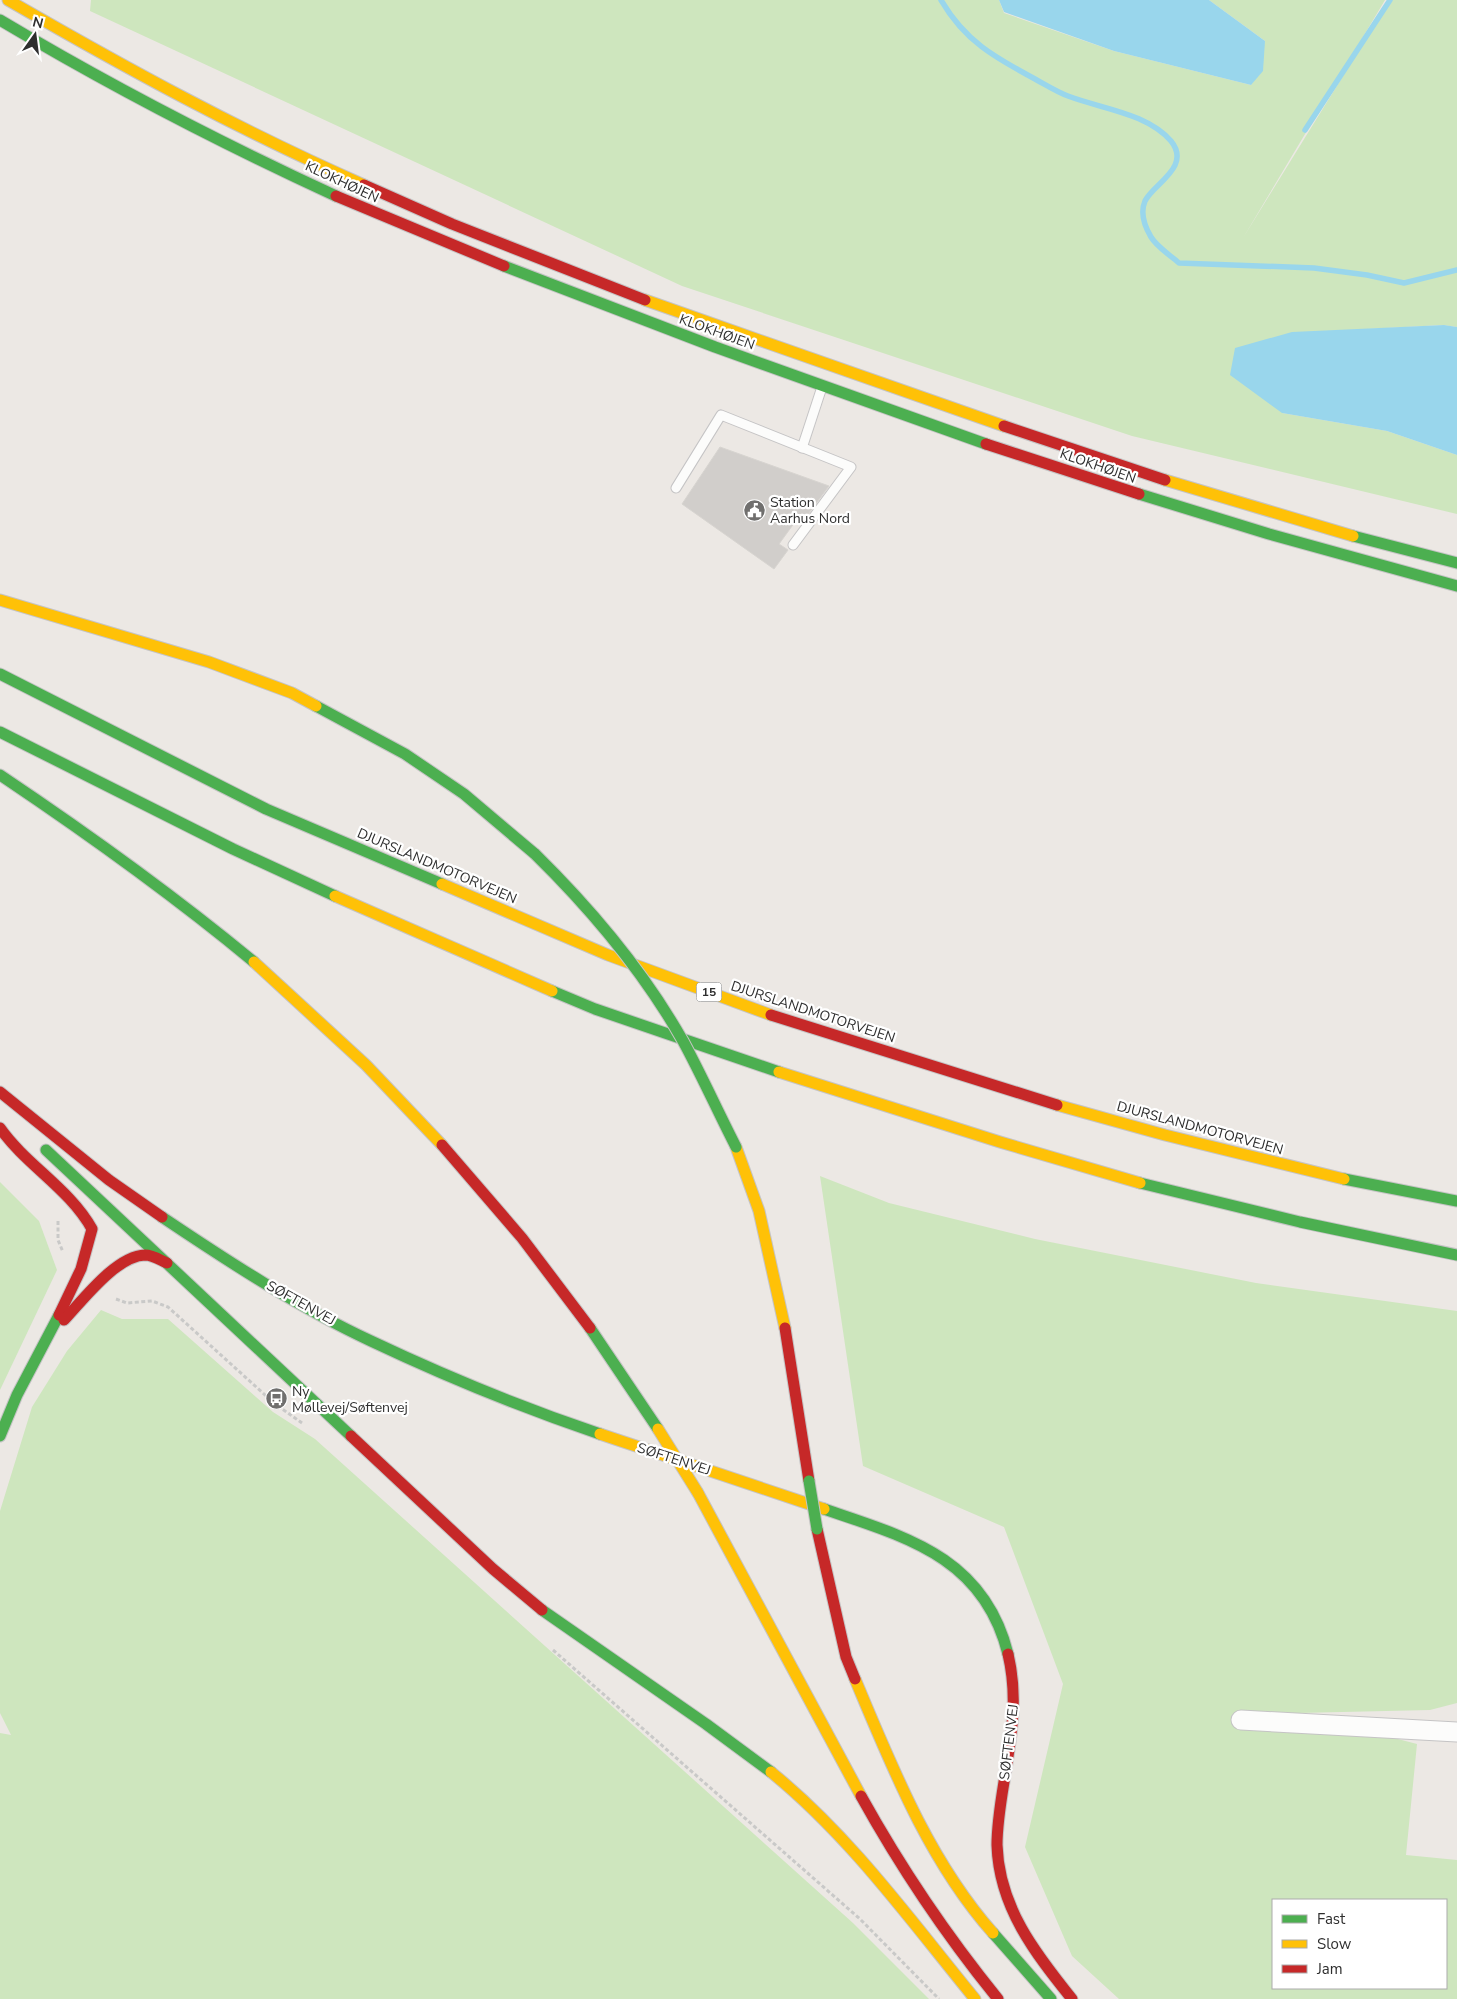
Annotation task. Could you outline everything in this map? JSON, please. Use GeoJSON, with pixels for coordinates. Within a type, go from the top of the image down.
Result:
{"type":"FeatureCollection","features":[{"type":"Feature","properties":{"kind":"main road","name":"KLOKHØJEN"},"geometry":{"type":"LineString","coordinates":[[8,0],[48,25],[213,114],[364,185],[552,264],[814,362],[1142,474],[1378,544],[1457,563]]}},
{"type":"Feature","properties":{"kind":"main road","name":"KLOKHØJEN"},"geometry":{"type":"LineString","coordinates":[[0,20],[38,44],[201,132],[354,205],[546,284],[822,387],[1134,494],[1375,565],[1457,586]]}},
{"type":"Feature","properties":{"kind":"main road"},"geometry":{"type":"LineString","coordinates":[[0,600],[209,662],[292,693],[406,754],[464,794],[534,854],[576,895],[639,974],[683,1041],[736,1147],[759,1211],[782,1308],[817,1529],[846,1657],[898,1783],[954,1882],[983,1922],[1051,1999]]}},
{"type":"Feature","properties":{"kind":"main road","name":"DJURSLANDMOTORVEJEN"},"geometry":{"type":"LineString","coordinates":[[0,674],[32,692],[266,809],[608,955],[767,1014],[1004,1090],[1165,1135],[1312,1173],[1457,1201]]}},
{"type":"Feature","properties":{"kind":"main road"},"geometry":{"type":"LineString","coordinates":[[0,732],[233,849],[405,928],[595,1008],[788,1075],[1000,1142],[1155,1187],[1300,1222],[1457,1255]]}},
{"type":"Feature","properties":{"kind":"main road"},"geometry":{"type":"LineString","coordinates":[[0,775],[152,878],[300,1000],[384,1080],[456,1157],[514,1226],[610,1353],[698,1492],[865,1804],[896,1858],[931,1914],[968,1964],[998,1999]]}},
{"type":"Feature","properties":{"kind":"main road","name":"SØFTENVEJ"},"geometry":{"type":"LineString","coordinates":[[0,1092],[109,1180],[164,1218],[258,1279],[370,1341],[514,1403],[906,1537],[936,1554],[958,1571],[988,1605],[1008,1651],[1012,1671],[1015,1706],[997,1842],[1004,1890],[1017,1924],[1036,1954],[1072,1999]]}},
{"type":"Feature","properties":{"kind":"main road"},"geometry":{"type":"LineString","coordinates":[[0,1128],[10,1142],[83,1213],[92,1229],[91,1240],[81,1269],[50,1335],[17,1395],[0,1436]]}},
{"type":"Feature","properties":{"kind":"main road"},"geometry":{"type":"LineString","coordinates":[[35,1139],[493,1569],[536,1606],[574,1635],[731,1739],[784,1782],[829,1826],[872,1873],[975,1999]]}},
{"type":"Feature","properties":{"kind":"main road"},"geometry":{"type":"LineString","coordinates":[[50,1335],[98,1285],[123,1263],[145,1255],[167,1263]]}},
{"type":"Feature","properties":{"kind":"street"},"geometry":{"type":"LineString","coordinates":[[1242,1720],[1457,1732]]}},
{"type":"Feature","properties":{"kind":"lane"},"geometry":{"type":"LineString","coordinates":[[802,448],[822,387]]}},
{"type":"Feature","properties":{"kind":"lane"},"geometry":{"type":"LineString","coordinates":[[676,488],[720,415],[851,467],[793,545]]}},
{"type":"Feature","properties":{"kind":"green space"},"geometry":{"type":"Polygon","coordinates":[[[91,0],[999,0],[1004,13],[1114,51],[1251,85],[1265,41],[1209,0],[1385,0],[1243,238],[1390,0],[1457,0],[1457,327],[1443,325],[1292,333],[1282,413],[1387,431],[1457,455],[1457,514],[1132,436],[682,286],[90,11],[91,0]]]}},
{"type":"Feature","properties":{"kind":"green space"},"geometry":{"type":"Polygon","coordinates":[[[820,1176],[889,1203],[1035,1239],[1256,1283],[1457,1311],[1457,1703],[1430,1710],[1298,1713],[1417,1744],[1406,1855],[1457,1860],[1457,1999],[1119,1999],[1072,1956],[1025,1847],[1063,1684],[1004,1527],[863,1466],[820,1176]]]}},
{"type":"Feature","properties":{"kind":"green space"},"geometry":{"type":"Polygon","coordinates":[[[0,1182],[39,1221],[57,1270],[0,1390],[0,1182]]]}},
{"type":"Feature","properties":{"kind":"green space"},"geometry":{"type":"Polygon","coordinates":[[[101,1310],[122,1319],[168,1319],[273,1412],[315,1439],[853,1923],[929,1999],[0,1999],[0,1733],[11,1735],[0,1713],[0,1511],[32,1407],[67,1351],[101,1310]]]}},
{"type":"Feature","properties":{"kind":"water"},"geometry":{"type":"Polygon","coordinates":[[[999,0],[1209,0],[1265,41],[1263,71],[1251,85],[1114,51],[1004,12],[999,0]]]}},
{"type":"Feature","properties":{"kind":"water"},"geometry":{"type":"Polygon","coordinates":[[[1444,325],[1457,327],[1457,455],[1387,431],[1282,413],[1230,375],[1235,348],[1292,332],[1444,325]]]}},
{"type":"Feature","properties":{"kind":"building","name":"Station Aarhus Nord"},"geometry":{"type":"Polygon","coordinates":[[[720,447],[829,486],[806,517],[800,515],[779,544],[788,550],[774,569],[682,504],[720,447]]]}},
{"type":"Feature","properties":{"kind":"waterway"},"geometry":{"type":"LineString","coordinates":[[941,0],[960,27],[970,37],[1006,63],[1064,94],[1150,124],[1171,141],[1176,150],[1177,159],[1174,167],[1145,201],[1143,215],[1151,237],[1160,248],[1179,263],[1314,268],[1367,275],[1404,283],[1457,270]]}},
{"type":"Feature","properties":{"kind":"waterway"},"geometry":{"type":"LineString","coordinates":[[1305,130],[1390,0]]}},
{"type":"Feature","properties":{"kind":"traffic: fast"},"geometry":{"type":"LineString","coordinates":[[0,20],[166,112],[336,196]]}},
{"type":"Feature","properties":{"kind":"traffic: fast"},"geometry":{"type":"LineString","coordinates":[[504,266],[715,347],[986,444]]}},
{"type":"Feature","properties":{"kind":"traffic: fast"},"geometry":{"type":"LineString","coordinates":[[1139,494],[1269,534],[1457,586]]}},
{"type":"Feature","properties":{"kind":"traffic: fast"},"geometry":{"type":"LineString","coordinates":[[1353,536],[1457,563]]}},
{"type":"Feature","properties":{"kind":"traffic: fast"},"geometry":{"type":"LineString","coordinates":[[0,674],[266,809],[442,884]]}},
{"type":"Feature","properties":{"kind":"traffic: fast"},"geometry":{"type":"LineString","coordinates":[[316,706],[405,754],[464,794],[535,854]]}},
{"type":"Feature","properties":{"kind":"traffic: fast"},"geometry":{"type":"LineString","coordinates":[[0,732],[233,849],[335,896]]}},
{"type":"Feature","properties":{"kind":"traffic: fast"},"geometry":{"type":"LineString","coordinates":[[0,775],[130,866],[254,962]]}},
{"type":"Feature","properties":{"kind":"traffic: fast"},"geometry":{"type":"LineString","coordinates":[[535,854],[597,920],[634,966],[668,1015],[697,1067],[736,1147]]}},
{"type":"Feature","properties":{"kind":"traffic: fast"},"geometry":{"type":"LineString","coordinates":[[552,991],[595,1009],[779,1072]]}},
{"type":"Feature","properties":{"kind":"traffic: fast"},"geometry":{"type":"LineString","coordinates":[[46,1150],[351,1436]]}},
{"type":"Feature","properties":{"kind":"traffic: fast"},"geometry":{"type":"LineString","coordinates":[[1344,1179],[1457,1201]]}},
{"type":"Feature","properties":{"kind":"traffic: fast"},"geometry":{"type":"LineString","coordinates":[[1140,1183],[1300,1222],[1457,1255]]}},
{"type":"Feature","properties":{"kind":"traffic: fast"},"geometry":{"type":"LineString","coordinates":[[162,1217],[264,1283],[344,1328],[484,1391],[600,1434]]}},
{"type":"Feature","properties":{"kind":"traffic: fast"},"geometry":{"type":"LineString","coordinates":[[0,1436],[17,1395],[59,1315]]}},
{"type":"Feature","properties":{"kind":"traffic: fast"},"geometry":{"type":"LineString","coordinates":[[590,1328],[658,1429]]}},
{"type":"Feature","properties":{"kind":"traffic: fast"},"geometry":{"type":"LineString","coordinates":[[809,1481],[817,1529]]}},
{"type":"Feature","properties":{"kind":"traffic: fast"},"geometry":{"type":"LineString","coordinates":[[824,1509],[912,1542],[938,1556],[961,1573],[981,1594],[997,1621],[1008,1654]]}},
{"type":"Feature","properties":{"kind":"traffic: fast"},"geometry":{"type":"LineString","coordinates":[[542,1610],[706,1724],[771,1772]]}},
{"type":"Feature","properties":{"kind":"traffic: fast"},"geometry":{"type":"LineString","coordinates":[[993,1933],[1051,1999]]}},
{"type":"Feature","properties":{"kind":"traffic: slow"},"geometry":{"type":"LineString","coordinates":[[8,0],[95,50],[183,97],[273,143],[364,185]]}},
{"type":"Feature","properties":{"kind":"traffic: slow"},"geometry":{"type":"LineString","coordinates":[[645,300],[1004,426]]}},
{"type":"Feature","properties":{"kind":"traffic: slow"},"geometry":{"type":"LineString","coordinates":[[1165,480],[1353,536]]}},
{"type":"Feature","properties":{"kind":"traffic: slow"},"geometry":{"type":"LineString","coordinates":[[0,600],[209,662],[292,693],[316,706]]}},
{"type":"Feature","properties":{"kind":"traffic: slow"},"geometry":{"type":"LineString","coordinates":[[442,884],[608,955],[771,1015]]}},
{"type":"Feature","properties":{"kind":"traffic: slow"},"geometry":{"type":"LineString","coordinates":[[335,896],[552,991]]}},
{"type":"Feature","properties":{"kind":"traffic: slow"},"geometry":{"type":"LineString","coordinates":[[254,962],[366,1065],[442,1145]]}},
{"type":"Feature","properties":{"kind":"traffic: slow"},"geometry":{"type":"LineString","coordinates":[[779,1072],[1000,1142],[1140,1183]]}},
{"type":"Feature","properties":{"kind":"traffic: slow"},"geometry":{"type":"LineString","coordinates":[[1057,1105],[1165,1135],[1344,1179]]}},
{"type":"Feature","properties":{"kind":"traffic: slow"},"geometry":{"type":"LineString","coordinates":[[736,1147],[759,1211],[785,1328]]}},
{"type":"Feature","properties":{"kind":"traffic: slow"},"geometry":{"type":"LineString","coordinates":[[658,1429],[698,1493]]}},
{"type":"Feature","properties":{"kind":"traffic: slow"},"geometry":{"type":"LineString","coordinates":[[600,1434],[824,1509]]}},
{"type":"Feature","properties":{"kind":"traffic: slow"},"geometry":{"type":"LineString","coordinates":[[698,1493],[861,1796]]}},
{"type":"Feature","properties":{"kind":"traffic: slow"},"geometry":{"type":"LineString","coordinates":[[855,1679],[898,1779],[931,1844],[970,1905],[993,1933]]}},
{"type":"Feature","properties":{"kind":"traffic: slow"},"geometry":{"type":"LineString","coordinates":[[771,1772],[800,1797],[854,1852],[975,1999]]}},
{"type":"Feature","properties":{"kind":"traffic: jam"},"geometry":{"type":"LineString","coordinates":[[364,185],[452,224],[645,300]]}},
{"type":"Feature","properties":{"kind":"traffic: jam"},"geometry":{"type":"LineString","coordinates":[[336,196],[504,266]]}},
{"type":"Feature","properties":{"kind":"traffic: jam"},"geometry":{"type":"LineString","coordinates":[[1004,426],[1165,480]]}},
{"type":"Feature","properties":{"kind":"traffic: jam"},"geometry":{"type":"LineString","coordinates":[[986,444],[1139,494]]}},
{"type":"Feature","properties":{"kind":"traffic: jam"},"geometry":{"type":"LineString","coordinates":[[771,1015],[1057,1105]]}},
{"type":"Feature","properties":{"kind":"traffic: jam"},"geometry":{"type":"LineString","coordinates":[[0,1092],[109,1180],[162,1217]]}},
{"type":"Feature","properties":{"kind":"traffic: jam"},"geometry":{"type":"LineString","coordinates":[[0,1128],[22,1154],[72,1202],[92,1229],[81,1269],[59,1315]]}},
{"type":"Feature","properties":{"kind":"traffic: jam"},"geometry":{"type":"LineString","coordinates":[[442,1145],[522,1238],[590,1328]]}},
{"type":"Feature","properties":{"kind":"traffic: jam"},"geometry":{"type":"LineString","coordinates":[[64,1320],[101,1280],[123,1263],[134,1257],[145,1255],[167,1263]]}},
{"type":"Feature","properties":{"kind":"traffic: jam"},"geometry":{"type":"LineString","coordinates":[[785,1328],[809,1481]]}},
{"type":"Feature","properties":{"kind":"traffic: jam"},"geometry":{"type":"LineString","coordinates":[[351,1436],[493,1569],[542,1610]]}},
{"type":"Feature","properties":{"kind":"traffic: jam"},"geometry":{"type":"LineString","coordinates":[[817,1529],[846,1657],[855,1679]]}},
{"type":"Feature","properties":{"kind":"traffic: jam"},"geometry":{"type":"LineString","coordinates":[[1008,1654],[1011,1668],[1013,1708],[998,1825],[999,1868],[1004,1889],[1021,1928],[1045,1964],[1072,1999]]}},
{"type":"Feature","properties":{"kind":"traffic: jam"},"geometry":{"type":"LineString","coordinates":[[861,1796],[925,1900],[960,1950],[998,1999]]}},
{"type":"Feature","properties":{"kind":"place","name":"Station Aarhus Nord"},"geometry":{"type":"Point","coordinates":[754,510]}},
{"type":"Feature","properties":{"kind":"place","name":"Ny Møllevej/Søftenvej"},"geometry":{"type":"Point","coordinates":[276,1399]}}]}
